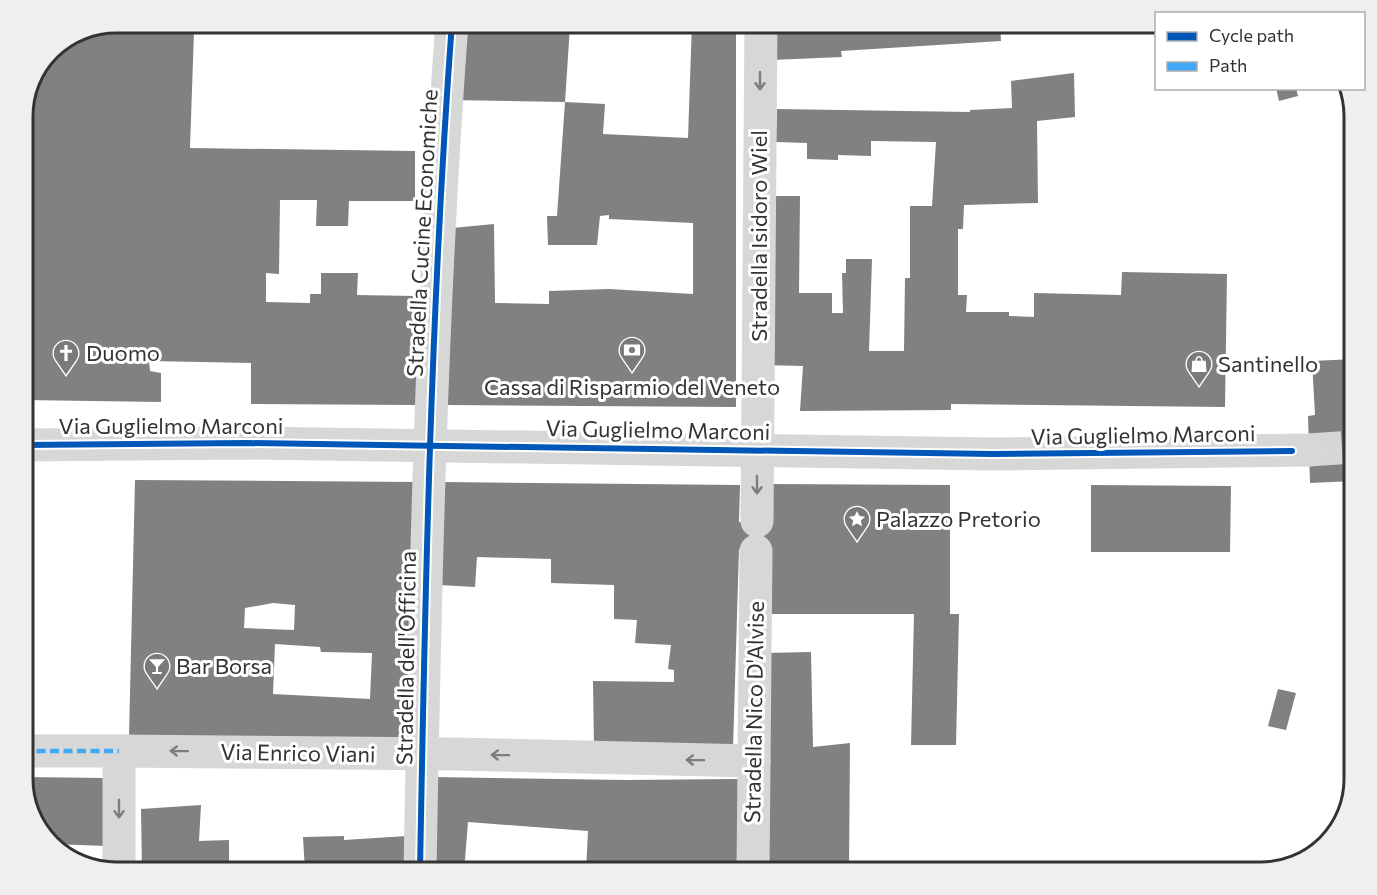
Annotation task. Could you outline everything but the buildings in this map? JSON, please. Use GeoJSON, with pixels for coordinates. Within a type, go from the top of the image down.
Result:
{"type":"FeatureCollection","features":[{"type":"Feature","properties":{"kind":"street","name":"Stradella Cucine Economiche"},"geometry":{"type":"LineString","coordinates":[[429,445],[443,147],[451,33]]}},
{"type":"Feature","properties":{"kind":"street","name":"Stradella Isidoro Wiel"},"geometry":{"type":"LineString","coordinates":[[756,450],[760,33]]}},
{"type":"Feature","properties":{"kind":"street","name":"Via Guglielmo Marconi"},"geometry":{"type":"LineString","coordinates":[[33,445],[429,445],[993,454],[1309,450]]}},
{"type":"Feature","properties":{"kind":"street","name":"Stradella dell'Officina"},"geometry":{"type":"LineString","coordinates":[[420,862],[429,445]]}},
{"type":"Feature","properties":{"kind":"street","name":"Stradella Nico D'Alvise"},"geometry":{"type":"LineString","coordinates":[[753,862],[756,450]]}},
{"type":"Feature","properties":{"kind":"street","name":"Via Enrico Viani"},"geometry":{"type":"LineString","coordinates":[[33,751],[422,754],[754,761]]}},
{"type":"Feature","properties":{"kind":"street"},"geometry":{"type":"LineString","coordinates":[[119,751],[119,862]]}},
{"type":"Feature","properties":{"kind":"tunnel"},"geometry":{"type":"LineString","coordinates":[[1309,450],[1344,448]]}},
{"type":"Feature","properties":{"kind":"marked path"},"geometry":{"type":"LineString","coordinates":[[33,751],[119,751]]}},
{"type":"Feature","properties":{"kind":"cycle path"},"geometry":{"type":"LineString","coordinates":[[420,862],[434,341],[451,33]]}},
{"type":"Feature","properties":{"kind":"cycle path"},"geometry":{"type":"LineString","coordinates":[[33,445],[246,443],[993,454],[1292,451]]}},
{"type":"Feature","properties":{"kind":"place","name":"Cassa di Risparmio del Veneto"},"geometry":{"type":"Point","coordinates":[632,373]}},
{"type":"Feature","properties":{"kind":"place","name":"Duomo"},"geometry":{"type":"Point","coordinates":[66,376]}},
{"type":"Feature","properties":{"kind":"place","name":"Santinello"},"geometry":{"type":"Point","coordinates":[1199,387]}},
{"type":"Feature","properties":{"kind":"place","name":"Palazzo Pretorio"},"geometry":{"type":"Point","coordinates":[857,542]}},
{"type":"Feature","properties":{"kind":"place","name":"Bar Borsa"},"geometry":{"type":"Point","coordinates":[157,689]}}]}
